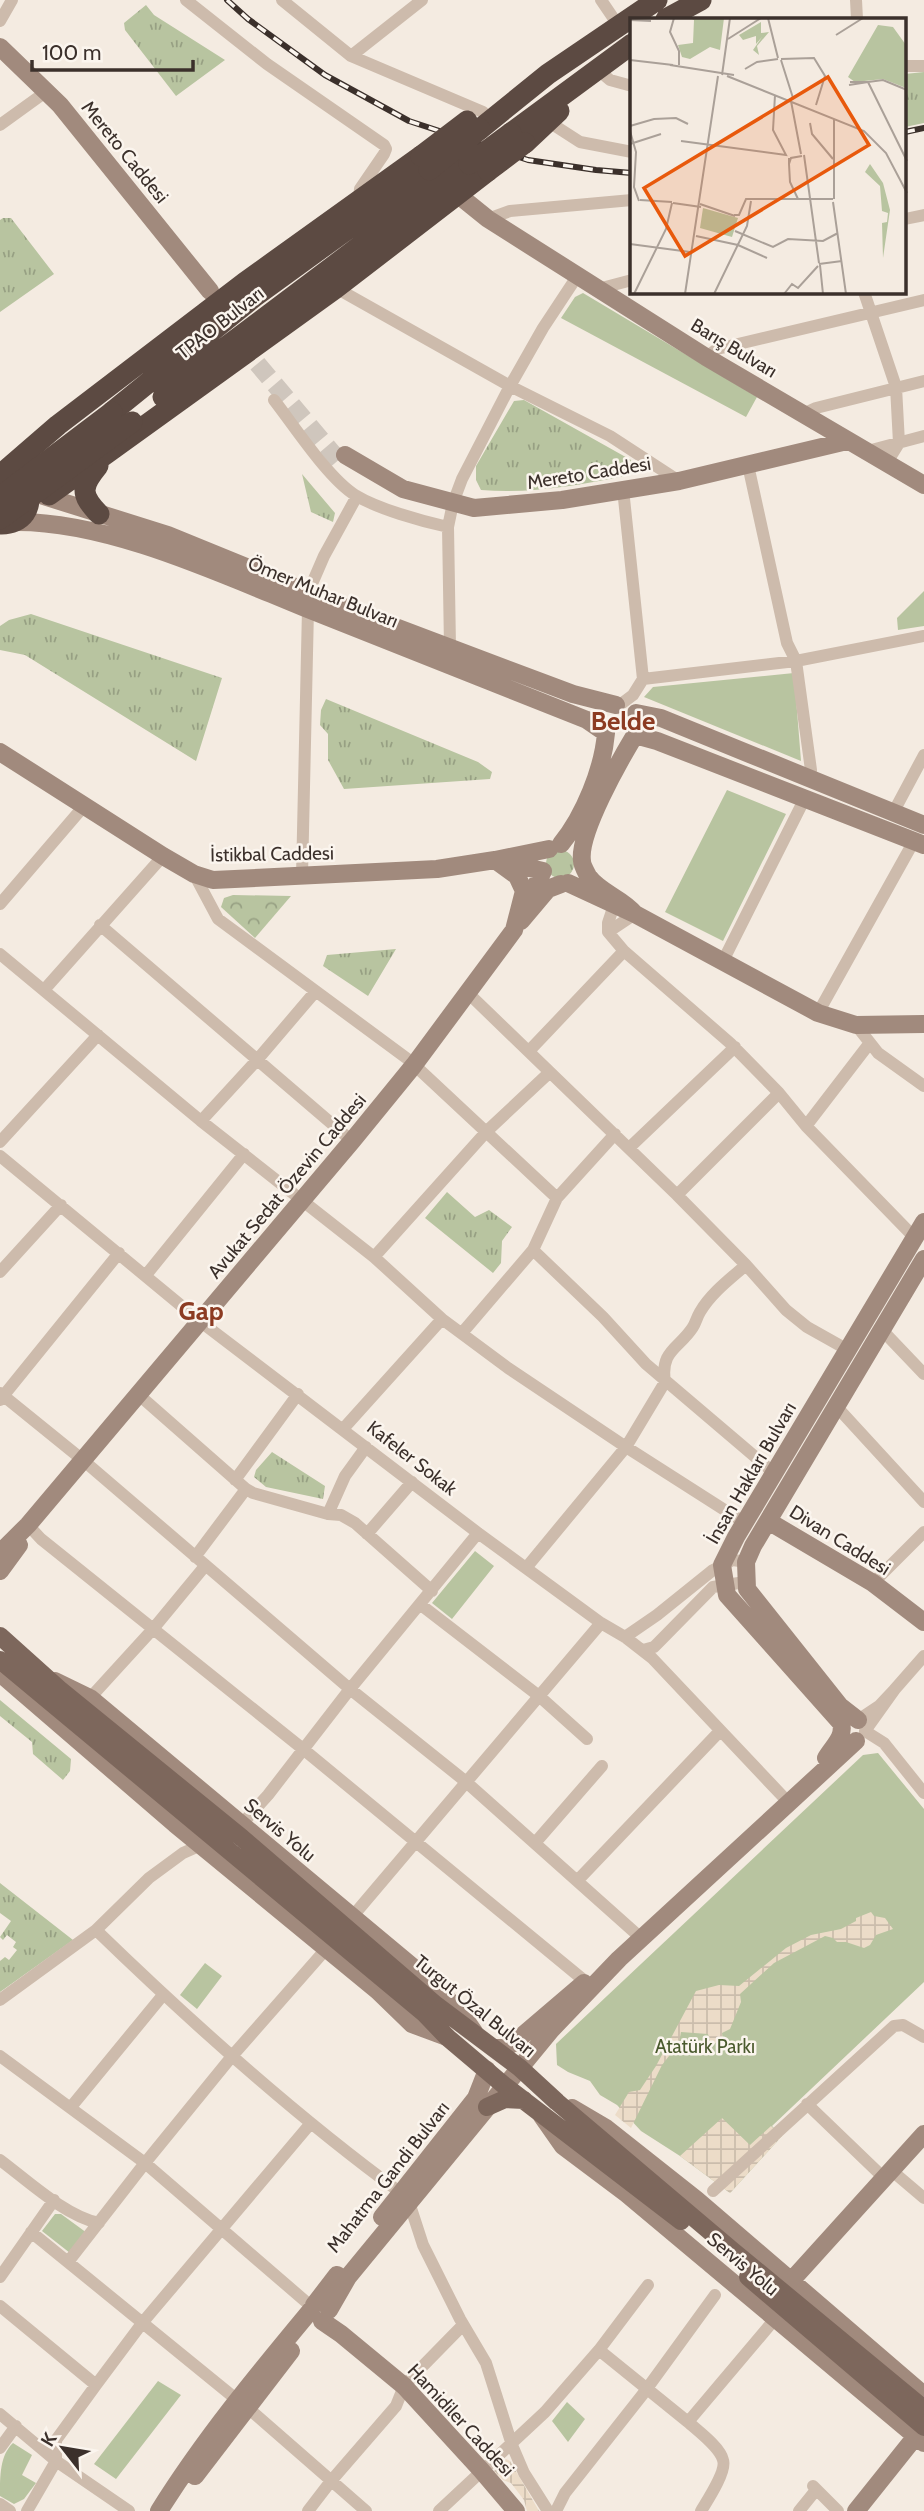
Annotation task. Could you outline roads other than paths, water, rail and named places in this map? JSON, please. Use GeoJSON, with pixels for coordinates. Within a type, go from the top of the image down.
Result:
{"type":"FeatureCollection","features":[{"type":"Feature","properties":{"kind":"highway"},"geometry":{"type":"LineString","coordinates":[[649,18],[701,0]]}},
{"type":"Feature","properties":{"kind":"highway"},"geometry":{"type":"LineString","coordinates":[[0,497],[112,412],[485,114],[618,25],[630,22]]}},
{"type":"Feature","properties":{"kind":"highway"},"geometry":{"type":"LineString","coordinates":[[479,168],[597,69],[630,45]]}},
{"type":"Feature","properties":{"kind":"highway"},"geometry":{"type":"LineString","coordinates":[[518,138],[549,122],[597,69]]}},
{"type":"Feature","properties":{"kind":"highway"},"geometry":{"type":"LineString","coordinates":[[425,163],[485,114]]}},
{"type":"Feature","properties":{"kind":"highway","name":"TPAO Bulvarı"},"geometry":{"type":"LineString","coordinates":[[0,475],[23,454],[233,291],[359,201],[425,163]]}},
{"type":"Feature","properties":{"kind":"highway","name":"TPAO Bulvarı"},"geometry":{"type":"LineString","coordinates":[[35,495],[108,454],[336,288],[457,194],[479,168]]}},
{"type":"Feature","properties":{"kind":"highway","name":"TPAO Bulvarı"},"geometry":{"type":"LineString","coordinates":[[5,524],[210,359],[479,168]]}},
{"type":"Feature","properties":{"kind":"highway"},"geometry":{"type":"LineString","coordinates":[[0,464],[23,454]]}},
{"type":"Feature","properties":{"kind":"highway"},"geometry":{"type":"LineString","coordinates":[[99,514],[86,501],[86,480],[108,454]]}},
{"type":"Feature","properties":{"kind":"highway"},"geometry":{"type":"LineString","coordinates":[[0,475],[16,477],[35,495],[26,512],[5,524]]}},
{"type":"Feature","properties":{"kind":"main road","name":"Turgut Özal Bulvarı"},"geometry":{"type":"LineString","coordinates":[[0,1636],[97,1729]]}},
{"type":"Feature","properties":{"kind":"main road","name":"Turgut Özal Bulvarı"},"geometry":{"type":"LineString","coordinates":[[0,1660],[242,1838],[344,1927],[447,2037],[505,2086],[690,2227],[921,2435]]}},
{"type":"Feature","properties":{"kind":"main road","name":"Turgut Özal Bulvarı"},"geometry":{"type":"LineString","coordinates":[[475,2035],[520,2068],[557,2102],[924,2409]]}},
{"type":"Feature","properties":{"kind":"main road"},"geometry":{"type":"LineString","coordinates":[[487,2107],[506,2099],[524,2100]]}},
{"type":"Feature","properties":{"kind":"street"},"geometry":{"type":"LineString","coordinates":[[186,0],[267,64],[384,145],[384,154],[360,189],[359,201]]}},
{"type":"Feature","properties":{"kind":"street"},"geometry":{"type":"LineString","coordinates":[[282,0],[351,56],[485,114]]}},
{"type":"Feature","properties":{"kind":"street"},"geometry":{"type":"LineString","coordinates":[[600,0],[618,25]]}},
{"type":"Feature","properties":{"kind":"street"},"geometry":{"type":"LineString","coordinates":[[856,0],[857,18]]}},
{"type":"Feature","properties":{"kind":"street"},"geometry":{"type":"LineString","coordinates":[[351,56],[418,1]]}},
{"type":"Feature","properties":{"kind":"street"},"geometry":{"type":"LineString","coordinates":[[0,20],[8,2]]}},
{"type":"Feature","properties":{"kind":"street","name":"Mereto Caddesi"},"geometry":{"type":"LineString","coordinates":[[0,47],[47,91],[207,293]]}},
{"type":"Feature","properties":{"kind":"street"},"geometry":{"type":"LineString","coordinates":[[906,66],[924,66]]}},
{"type":"Feature","properties":{"kind":"street"},"geometry":{"type":"LineString","coordinates":[[597,69],[610,80],[630,85]]}},
{"type":"Feature","properties":{"kind":"street"},"geometry":{"type":"LineString","coordinates":[[0,125],[47,91]]}},
{"type":"Feature","properties":{"kind":"street"},"geometry":{"type":"LineString","coordinates":[[549,122],[580,142],[630,152]]}},
{"type":"Feature","properties":{"kind":"street","name":"Barış Bulvarı"},"geometry":{"type":"LineString","coordinates":[[457,194],[488,219],[706,357],[924,485]]}},
{"type":"Feature","properties":{"kind":"street"},"geometry":{"type":"LineString","coordinates":[[488,219],[510,211],[630,200]]}},
{"type":"Feature","properties":{"kind":"street"},"geometry":{"type":"LineString","coordinates":[[906,219],[924,215]]}},
{"type":"Feature","properties":{"kind":"street"},"geometry":{"type":"LineString","coordinates":[[450,647],[450,514],[461,479],[543,328],[578,275]]}},
{"type":"Feature","properties":{"kind":"street"},"geometry":{"type":"LineString","coordinates":[[598,289],[630,281]]}},
{"type":"Feature","properties":{"kind":"street"},"geometry":{"type":"LineString","coordinates":[[336,288],[510,386],[610,436],[679,481]]}},
{"type":"Feature","properties":{"kind":"street"},"geometry":{"type":"LineString","coordinates":[[864,294],[896,387],[899,443],[886,464]]}},
{"type":"Feature","properties":{"kind":"street"},"geometry":{"type":"LineString","coordinates":[[706,357],[717,349],[924,300]]}},
{"type":"Feature","properties":{"kind":"street"},"geometry":{"type":"LineString","coordinates":[[803,414],[816,408],[924,381]]}},
{"type":"Feature","properties":{"kind":"street"},"geometry":{"type":"LineString","coordinates":[[274,400],[332,475],[357,496],[423,521],[450,514]]}},
{"type":"Feature","properties":{"kind":"street"},"geometry":{"type":"LineString","coordinates":[[864,452],[924,436]]}},
{"type":"Feature","properties":{"kind":"street","name":"Mereto Caddesi"},"geometry":{"type":"LineString","coordinates":[[450,514],[474,508],[562,499],[679,481],[847,441]]}},
{"type":"Feature","properties":{"kind":"street"},"geometry":{"type":"LineString","coordinates":[[343,459],[391,493],[450,514]]}},
{"type":"Feature","properties":{"kind":"street"},"geometry":{"type":"LineString","coordinates":[[748,465],[787,643],[796,661],[811,770],[809,778]]}},
{"type":"Feature","properties":{"kind":"street"},"geometry":{"type":"LineString","coordinates":[[622,489],[643,679],[624,707],[604,716],[603,728],[609,737],[620,741],[635,734],[657,741],[919,843],[818,1013]]}},
{"type":"Feature","properties":{"kind":"street","name":"Ömer Muhar Bulvarı"},"geometry":{"type":"LineString","coordinates":[[35,495],[168,535],[308,601],[587,720],[606,733]]}},
{"type":"Feature","properties":{"kind":"street"},"geometry":{"type":"LineString","coordinates":[[302,876],[308,601],[324,556],[357,496]]}},
{"type":"Feature","properties":{"kind":"street","name":"Ömer Muhar Bulvarı"},"geometry":{"type":"LineString","coordinates":[[5,524],[51,522],[135,543],[450,647],[573,694],[661,718],[924,825]]}},
{"type":"Feature","properties":{"kind":"street"},"geometry":{"type":"LineString","coordinates":[[643,679],[796,661],[924,636]]}},
{"type":"Feature","properties":{"kind":"street"},"geometry":{"type":"LineString","coordinates":[[565,884],[578,877],[586,835],[639,724],[624,707]]}},
{"type":"Feature","properties":{"kind":"street"},"geometry":{"type":"LineString","coordinates":[[606,733],[602,761],[578,821],[542,859],[543,871],[550,880],[635,914],[818,1013],[856,1025],[923,1023]]}},
{"type":"Feature","properties":{"kind":"street","name":"İstikbal Caddesi"},"geometry":{"type":"LineString","coordinates":[[0,753],[163,856],[194,874],[213,880],[436,869],[495,860],[555,846]]}},
{"type":"Feature","properties":{"kind":"street"},"geometry":{"type":"LineString","coordinates":[[893,813],[924,755]]}},
{"type":"Feature","properties":{"kind":"street"},"geometry":{"type":"LineString","coordinates":[[723,961],[805,798]]}},
{"type":"Feature","properties":{"kind":"street"},"geometry":{"type":"LineString","coordinates":[[0,904],[84,806]]}},
{"type":"Feature","properties":{"kind":"street"},"geometry":{"type":"LineString","coordinates":[[555,846],[576,850],[587,874],[595,884],[619,899],[635,914]]}},
{"type":"Feature","properties":{"kind":"street"},"geometry":{"type":"LineString","coordinates":[[44,990],[163,856]]}},
{"type":"Feature","properties":{"kind":"street"},"geometry":{"type":"LineString","coordinates":[[495,860],[543,871]]}},
{"type":"Feature","properties":{"kind":"street"},"geometry":{"type":"LineString","coordinates":[[495,860],[517,876],[524,891],[514,930]]}},
{"type":"Feature","properties":{"kind":"street","name":"Avukat Sedat Özevin Caddesi"},"geometry":{"type":"LineString","coordinates":[[514,930],[543,871]]}},
{"type":"Feature","properties":{"kind":"street"},"geometry":{"type":"LineString","coordinates":[[194,874],[218,919],[414,1065],[556,1198]]}},
{"type":"Feature","properties":{"kind":"street","name":"Avukat Sedat Özevin Caddesi"},"geometry":{"type":"LineString","coordinates":[[28,1525],[414,1065],[537,900],[548,889],[565,884]]}},
{"type":"Feature","properties":{"kind":"street"},"geometry":{"type":"LineString","coordinates":[[614,905],[608,932],[624,951],[735,1047],[806,1126],[919,1230]]}},
{"type":"Feature","properties":{"kind":"street"},"geometry":{"type":"LineString","coordinates":[[608,932],[635,914]]}},
{"type":"Feature","properties":{"kind":"street"},"geometry":{"type":"LineString","coordinates":[[100,925],[352,1141]]}},
{"type":"Feature","properties":{"kind":"street"},"geometry":{"type":"LineString","coordinates":[[529,1051],[624,951]]}},
{"type":"Feature","properties":{"kind":"street"},"geometry":{"type":"LineString","coordinates":[[0,954],[201,1121],[374,1257],[442,1319],[508,1368],[745,1522]]}},
{"type":"Feature","properties":{"kind":"street"},"geometry":{"type":"LineString","coordinates":[[201,1121],[315,992]]}},
{"type":"Feature","properties":{"kind":"street"},"geometry":{"type":"LineString","coordinates":[[468,993],[677,1195],[746,1265],[786,1311],[848,1350]]}},
{"type":"Feature","properties":{"kind":"street"},"geometry":{"type":"LineString","coordinates":[[856,1025],[869,1044],[924,1086]]}},
{"type":"Feature","properties":{"kind":"street"},"geometry":{"type":"LineString","coordinates":[[0,1142],[98,1035]]}},
{"type":"Feature","properties":{"kind":"street"},"geometry":{"type":"LineString","coordinates":[[806,1126],[869,1044]]}},
{"type":"Feature","properties":{"kind":"street"},"geometry":{"type":"LineString","coordinates":[[629,1148],[735,1047]]}},
{"type":"Feature","properties":{"kind":"street"},"geometry":{"type":"LineString","coordinates":[[374,1257],[486,1131],[550,1072]]}},
{"type":"Feature","properties":{"kind":"street"},"geometry":{"type":"LineString","coordinates":[[677,1195],[779,1093]]}},
{"type":"Feature","properties":{"kind":"street"},"geometry":{"type":"LineString","coordinates":[[462,1334],[533,1250],[556,1198],[615,1134]]}},
{"type":"Feature","properties":{"kind":"street"},"geometry":{"type":"LineString","coordinates":[[146,1275],[244,1154]]}},
{"type":"Feature","properties":{"kind":"street","name":"Kafeler Sokak"},"geometry":{"type":"LineString","coordinates":[[0,1156],[201,1322],[478,1533],[600,1623],[643,1650],[789,1803]]}},
{"type":"Feature","properties":{"kind":"street"},"geometry":{"type":"LineString","coordinates":[[0,1272],[61,1205]]}},
{"type":"Feature","properties":{"kind":"street","name":"İnsan Hakları Bulvarı"},"geometry":{"type":"LineString","coordinates":[[723,1574],[745,1522],[919,1230]]}},
{"type":"Feature","properties":{"kind":"street"},"geometry":{"type":"LineString","coordinates":[[533,1250],[603,1317],[665,1382],[774,1473]]}},
{"type":"Feature","properties":{"kind":"street"},"geometry":{"type":"LineString","coordinates":[[119,1253],[1,1396],[83,1461],[350,1689],[465,1781],[641,1938]]}},
{"type":"Feature","properties":{"kind":"street","name":"İnsan Hakları Bulvarı"},"geometry":{"type":"LineString","coordinates":[[746,1582],[746,1562],[768,1521],[924,1259]]}},
{"type":"Feature","properties":{"kind":"street"},"geometry":{"type":"LineString","coordinates":[[526,1568],[626,1447],[665,1382],[663,1367],[671,1351],[692,1329],[700,1311],[715,1292],[746,1265]]}},
{"type":"Feature","properties":{"kind":"street"},"geometry":{"type":"LineString","coordinates":[[343,1429],[442,1319]]}},
{"type":"Feature","properties":{"kind":"street"},"geometry":{"type":"LineString","coordinates":[[882,1330],[924,1374]]}},
{"type":"Feature","properties":{"kind":"street"},"geometry":{"type":"LineString","coordinates":[[235,1480],[298,1394]]}},
{"type":"Feature","properties":{"kind":"street"},"geometry":{"type":"LineString","coordinates":[[139,1395],[246,1489],[328,1514],[341,1515],[432,1591]]}},
{"type":"Feature","properties":{"kind":"street"},"geometry":{"type":"LineString","coordinates":[[836,1406],[924,1502]]}},
{"type":"Feature","properties":{"kind":"street"},"geometry":{"type":"LineString","coordinates":[[328,1514],[345,1476],[366,1447]]}},
{"type":"Feature","properties":{"kind":"street"},"geometry":{"type":"LineString","coordinates":[[367,1534],[411,1482]]}},
{"type":"Feature","properties":{"kind":"street"},"geometry":{"type":"LineString","coordinates":[[90,1698],[153,1629],[246,1489]]}},
{"type":"Feature","properties":{"kind":"street","name":"Divan Caddesi"},"geometry":{"type":"LineString","coordinates":[[768,1521],[873,1583],[924,1622]]}},
{"type":"Feature","properties":{"kind":"street"},"geometry":{"type":"LineString","coordinates":[[0,1553],[28,1525]]}},
{"type":"Feature","properties":{"kind":"street"},"geometry":{"type":"LineString","coordinates":[[0,1572],[19,1546],[28,1525]]}},
{"type":"Feature","properties":{"kind":"street"},"geometry":{"type":"LineString","coordinates":[[28,1525],[41,1539],[303,1749],[586,1982]]}},
{"type":"Feature","properties":{"kind":"street"},"geometry":{"type":"LineString","coordinates":[[873,1583],[924,1532]]}},
{"type":"Feature","properties":{"kind":"street"},"geometry":{"type":"LineString","coordinates":[[241,1825],[478,1533]]}},
{"type":"Feature","properties":{"kind":"street"},"geometry":{"type":"LineString","coordinates":[[643,1650],[654,1647],[659,1642],[713,1587],[733,1560],[746,1562]]}},
{"type":"Feature","properties":{"kind":"street"},"geometry":{"type":"LineString","coordinates":[[723,1574],[746,1582],[747,1589],[840,1706],[856,1731]]}},
{"type":"Feature","properties":{"kind":"street"},"geometry":{"type":"LineString","coordinates":[[625,1637],[723,1574]]}},
{"type":"Feature","properties":{"kind":"street"},"geometry":{"type":"LineString","coordinates":[[723,1574],[727,1595],[838,1718],[856,1731],[884,1743],[924,1793]]}},
{"type":"Feature","properties":{"kind":"street"},"geometry":{"type":"LineString","coordinates":[[421,1605],[539,1696],[587,1738]]}},
{"type":"Feature","properties":{"kind":"street"},"geometry":{"type":"LineString","coordinates":[[68,2262],[233,2055],[310,1969],[600,1623]]}},
{"type":"Feature","properties":{"kind":"street"},"geometry":{"type":"LineString","coordinates":[[494,2048],[504,2048],[515,2042],[586,1982],[619,1959],[814,1779],[924,1656]]}},
{"type":"Feature","properties":{"kind":"street"},"geometry":{"type":"LineString","coordinates":[[0,1673],[6,1681],[97,1729],[201,1845],[344,1927]]}},
{"type":"Feature","properties":{"kind":"street","name":"Servis Yolu"},"geometry":{"type":"LineString","coordinates":[[43,1675],[90,1698],[97,1729],[241,1825],[344,1927],[415,1969],[458,2009],[475,2035]]}},
{"type":"Feature","properties":{"kind":"street"},"geometry":{"type":"LineString","coordinates":[[578,1880],[720,1731]]}},
{"type":"Feature","properties":{"kind":"street"},"geometry":{"type":"LineString","coordinates":[[535,1843],[602,1766]]}},
{"type":"Feature","properties":{"kind":"street"},"geometry":{"type":"LineString","coordinates":[[0,2000],[96,1930],[149,1878],[183,1853],[201,1845]]}},
{"type":"Feature","properties":{"kind":"street"},"geometry":{"type":"LineString","coordinates":[[96,1930],[163,1995],[311,2123],[405,2197],[423,2245],[463,2325],[486,2363],[512,2445],[524,2473],[548,2511]]}},
{"type":"Feature","properties":{"kind":"street","name":"Mahatma Gandi Bulvarı"},"geometry":{"type":"LineString","coordinates":[[405,2197],[487,2107],[551,2030],[619,1959]]}},
{"type":"Feature","properties":{"kind":"street"},"geometry":{"type":"LineString","coordinates":[[71,2107],[163,1995]]}},
{"type":"Feature","properties":{"kind":"street"},"geometry":{"type":"LineString","coordinates":[[713,2191],[894,2026],[903,2025],[924,2037]]}},
{"type":"Feature","properties":{"kind":"street"},"geometry":{"type":"LineString","coordinates":[[0,2056],[145,2163],[320,2312]]}},
{"type":"Feature","properties":{"kind":"street","name":"Mahatma Gandi Bulvarı"},"geometry":{"type":"LineString","coordinates":[[159,2511],[180,2477],[320,2312],[476,2098],[487,2070]]}},
{"type":"Feature","properties":{"kind":"street"},"geometry":{"type":"LineString","coordinates":[[557,2102],[606,2128],[797,2274],[924,2395]]}},
{"type":"Feature","properties":{"kind":"street"},"geometry":{"type":"LineString","coordinates":[[807,2104],[887,2174],[924,2198]]}},
{"type":"Feature","properties":{"kind":"street","name":"Servis Yolu"},"geometry":{"type":"LineString","coordinates":[[540,2113],[563,2146],[627,2194],[775,2319],[921,2435]]}},
{"type":"Feature","properties":{"kind":"street"},"geometry":{"type":"LineString","coordinates":[[27,2511],[57,2461],[57,2440],[96,2385],[143,2322],[311,2123]]}},
{"type":"Feature","properties":{"kind":"street"},"geometry":{"type":"LineString","coordinates":[[797,2274],[924,2133]]}},
{"type":"Feature","properties":{"kind":"street"},"geometry":{"type":"LineString","coordinates":[[0,2160],[54,2200],[89,2221],[99,2223]]}},
{"type":"Feature","properties":{"kind":"street"},"geometry":{"type":"LineString","coordinates":[[0,2277],[54,2200]]}},
{"type":"Feature","properties":{"kind":"street"},"geometry":{"type":"LineString","coordinates":[[31,2232],[242,2403],[366,2511]]}},
{"type":"Feature","properties":{"kind":"street"},"geometry":{"type":"LineString","coordinates":[[439,2511],[545,2412],[599,2350],[648,2285]]}},
{"type":"Feature","properties":{"kind":"street"},"geometry":{"type":"LineString","coordinates":[[556,2511],[565,2493],[715,2295]]}},
{"type":"Feature","properties":{"kind":"street"},"geometry":{"type":"LineString","coordinates":[[0,2306],[96,2385]]}},
{"type":"Feature","properties":{"kind":"street","name":"Hamidiler Caddesi"},"geometry":{"type":"LineString","coordinates":[[320,2312],[341,2334],[404,2386],[516,2511]]}},
{"type":"Feature","properties":{"kind":"street"},"geometry":{"type":"LineString","coordinates":[[688,2422],[775,2319]]}},
{"type":"Feature","properties":{"kind":"street"},"geometry":{"type":"LineString","coordinates":[[309,2511],[331,2481],[396,2406],[404,2386],[463,2325]]}},
{"type":"Feature","properties":{"kind":"street"},"geometry":{"type":"LineString","coordinates":[[599,2350],[707,2438],[723,2459],[723,2469],[701,2511]]}},
{"type":"Feature","properties":{"kind":"street","name":"Mahatma Gandi Bulvarı"},"geometry":{"type":"LineString","coordinates":[[172,2511],[242,2403]]}},
{"type":"Feature","properties":{"kind":"street"},"geometry":{"type":"LineString","coordinates":[[0,2414],[57,2461],[129,2511]]}},
{"type":"Feature","properties":{"kind":"street"},"geometry":{"type":"LineString","coordinates":[[0,2448],[16,2426]]}},
{"type":"Feature","properties":{"kind":"street"},"geometry":{"type":"LineString","coordinates":[[856,2511],[921,2435]]}},
{"type":"Feature","properties":{"kind":"street"},"geometry":{"type":"LineString","coordinates":[[799,2511],[814,2488],[838,2511]]}},
{"type":"Feature","properties":{"kind":"street"},"geometry":{"type":"LineString","coordinates":[[0,2504],[10,2511]]}},
{"type":"Feature","properties":{"kind":"tunnel"},"geometry":{"type":"LineString","coordinates":[[240,343],[340,462]]}},
{"type":"Feature","properties":{"kind":"railway"},"geometry":{"type":"LineString","coordinates":[[227,0],[248,19],[325,75],[409,121],[528,160],[630,173]]}},
{"type":"Feature","properties":{"kind":"railway"},"geometry":{"type":"LineString","coordinates":[[906,132],[924,128]]}},
{"type":"Feature","properties":{"kind":"district","name":"Belde"},"geometry":{"type":"Point","coordinates":[623,721]}},
{"type":"Feature","properties":{"kind":"district","name":"Gap"},"geometry":{"type":"Point","coordinates":[201,1311]}},
{"type":"Feature","properties":{"kind":"park label","name":"Atatürk Parkı"},"geometry":{"type":"Point","coordinates":[705,2046]}}]}
